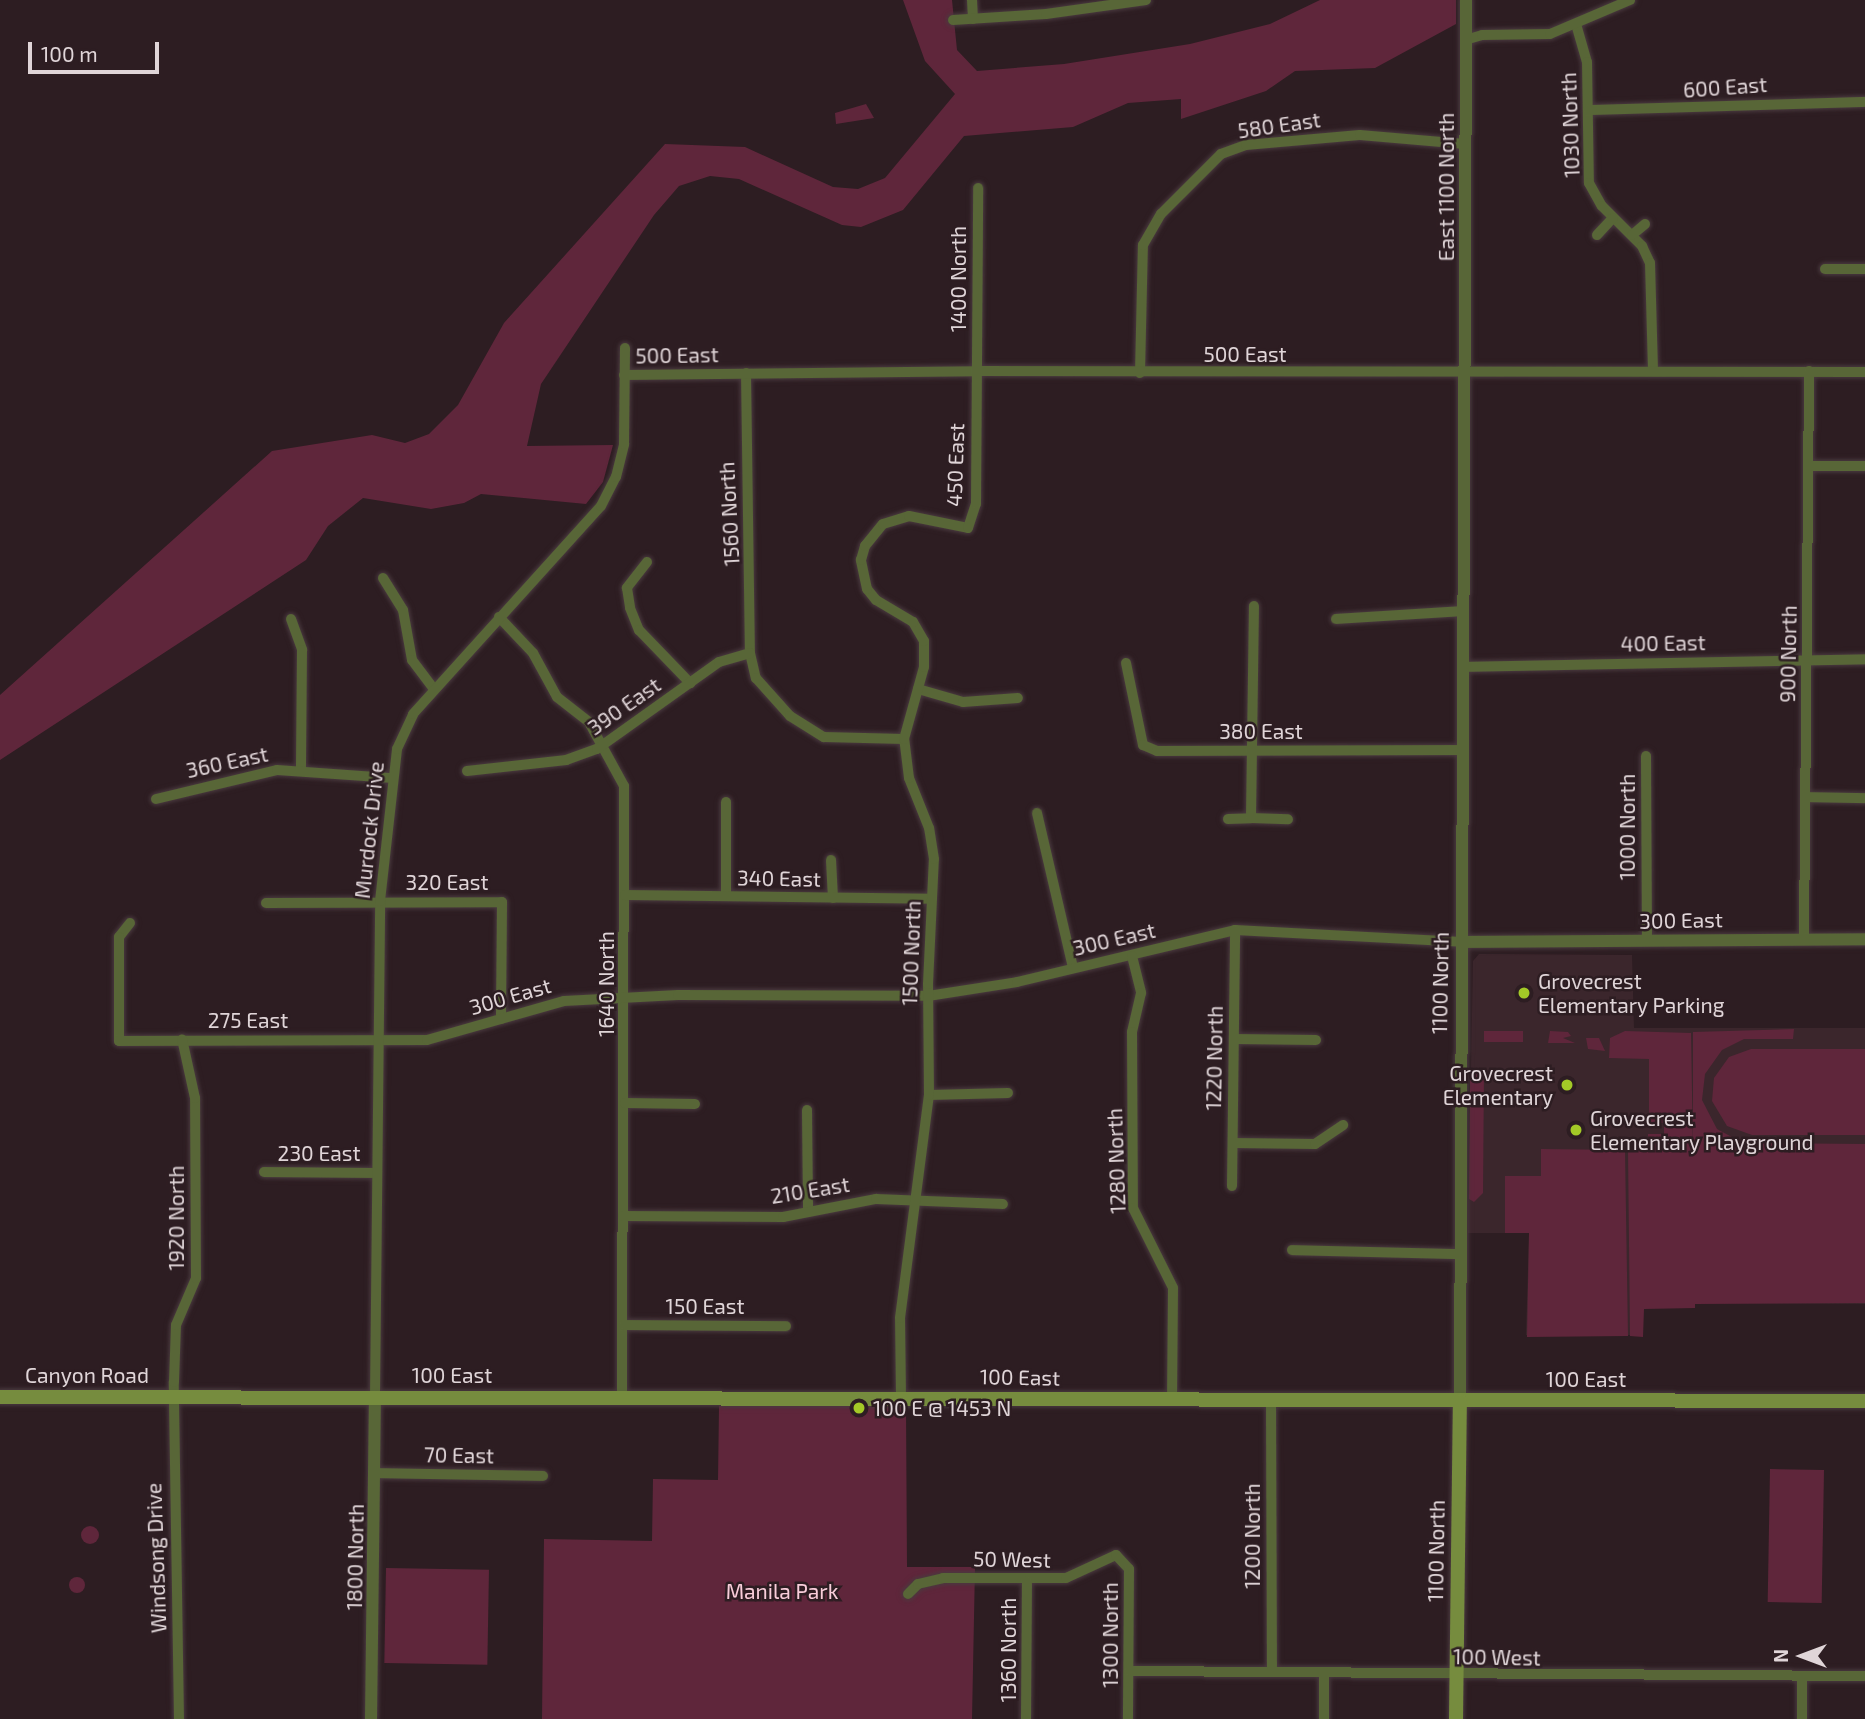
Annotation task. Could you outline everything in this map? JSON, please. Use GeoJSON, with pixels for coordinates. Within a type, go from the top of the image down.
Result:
{"type":"FeatureCollection","features":[{"type":"Feature","properties":{"kind":"main road","name":"100 East"},"geometry":{"type":"LineString","coordinates":[[174,1396],[1865,1401]]}},
{"type":"Feature","properties":{"kind":"main road","name":"Canyon Road"},"geometry":{"type":"LineString","coordinates":[[0,1397],[174,1396]]}},
{"type":"Feature","properties":{"kind":"main road","name":"1100 North"},"geometry":{"type":"LineString","coordinates":[[1456,1719],[1460,1401]]}},
{"type":"Feature","properties":{"kind":"street"},"geometry":{"type":"LineString","coordinates":[[972,0],[973,19]]}},
{"type":"Feature","properties":{"kind":"street"},"geometry":{"type":"LineString","coordinates":[[953,20],[1146,0]]}},
{"type":"Feature","properties":{"kind":"street","name":"East 1100 North"},"geometry":{"type":"LineString","coordinates":[[1466,0],[1466,374]]}},
{"type":"Feature","properties":{"kind":"street"},"geometry":{"type":"LineString","coordinates":[[1465,40],[1482,35],[1536,36],[1576,24],[1630,0]]}},
{"type":"Feature","properties":{"kind":"street","name":"1030 North"},"geometry":{"type":"LineString","coordinates":[[1576,24],[1587,62],[1589,183],[1614,218],[1647,253],[1652,269],[1653,370]]}},
{"type":"Feature","properties":{"kind":"street","name":"600 East"},"geometry":{"type":"LineString","coordinates":[[1588,110],[1865,102]]}},
{"type":"Feature","properties":{"kind":"street","name":"580 East"},"geometry":{"type":"LineString","coordinates":[[1140,373],[1143,245],[1161,214],[1221,154],[1246,145],[1360,135],[1465,144]]}},
{"type":"Feature","properties":{"kind":"street","name":"1400 North"},"geometry":{"type":"LineString","coordinates":[[976,371],[978,188]]}},
{"type":"Feature","properties":{"kind":"street"},"geometry":{"type":"LineString","coordinates":[[1597,235],[1614,218]]}},
{"type":"Feature","properties":{"kind":"street"},"geometry":{"type":"LineString","coordinates":[[1632,235],[1645,224]]}},
{"type":"Feature","properties":{"kind":"street"},"geometry":{"type":"LineString","coordinates":[[1825,269],[1865,269]]}},
{"type":"Feature","properties":{"kind":"street","name":"Murdock Drive"},"geometry":{"type":"LineString","coordinates":[[375,1396],[374,1173],[380,901],[389,838],[390,778],[397,749],[414,714],[601,506],[616,477],[624,443],[625,348]]}},
{"type":"Feature","properties":{"kind":"street","name":"500 East"},"geometry":{"type":"LineString","coordinates":[[624,375],[976,371],[1466,374],[1653,370],[1865,372]]}},
{"type":"Feature","properties":{"kind":"street","name":"450 East"},"geometry":{"type":"LineString","coordinates":[[865,545],[883,524],[909,516],[968,528],[976,504],[976,371]]}},
{"type":"Feature","properties":{"kind":"street","name":"900 North"},"geometry":{"type":"LineString","coordinates":[[1804,938],[1809,371]]}},
{"type":"Feature","properties":{"kind":"street","name":"1560 North"},"geometry":{"type":"LineString","coordinates":[[746,373],[751,653],[756,678],[770,699],[806,729],[824,737],[904,739]]}},
{"type":"Feature","properties":{"kind":"street","name":"1100 North"},"geometry":{"type":"LineString","coordinates":[[1460,1401],[1466,374]]}},
{"type":"Feature","properties":{"kind":"street"},"geometry":{"type":"LineString","coordinates":[[1808,466],[1865,466]]}},
{"type":"Feature","properties":{"kind":"street","name":"1500 North"},"geometry":{"type":"LineString","coordinates":[[865,545],[861,575],[867,589],[876,600],[913,622],[924,641],[918,689],[904,739],[909,778],[929,828],[934,859],[928,996],[929,1095],[918,1204],[900,1318],[901,1397]]}},
{"type":"Feature","properties":{"kind":"street"},"geometry":{"type":"LineString","coordinates":[[647,562],[627,588],[630,608],[639,630],[690,682]]}},
{"type":"Feature","properties":{"kind":"street"},"geometry":{"type":"LineString","coordinates":[[383,578],[403,610],[412,660],[434,689]]}},
{"type":"Feature","properties":{"kind":"street"},"geometry":{"type":"LineString","coordinates":[[1251,818],[1254,606]]}},
{"type":"Feature","properties":{"kind":"street"},"geometry":{"type":"LineString","coordinates":[[1336,619],[1463,611]]}},
{"type":"Feature","properties":{"kind":"street","name":"1640 North"},"geometry":{"type":"LineString","coordinates":[[499,617],[533,653],[557,697],[589,722],[624,786],[622,1396]]}},
{"type":"Feature","properties":{"kind":"street"},"geometry":{"type":"LineString","coordinates":[[292,619],[302,650],[301,769]]}},
{"type":"Feature","properties":{"kind":"street","name":"390 East"},"geometry":{"type":"LineString","coordinates":[[467,771],[566,760],[604,746],[719,662],[751,653]]}},
{"type":"Feature","properties":{"kind":"street","name":"400 East"},"geometry":{"type":"LineString","coordinates":[[1463,667],[1865,659]]}},
{"type":"Feature","properties":{"kind":"street","name":"380 East"},"geometry":{"type":"LineString","coordinates":[[1126,663],[1143,745],[1157,751],[1464,750]]}},
{"type":"Feature","properties":{"kind":"street"},"geometry":{"type":"LineString","coordinates":[[918,689],[963,702],[1018,698]]}},
{"type":"Feature","properties":{"kind":"street","name":"1000 North"},"geometry":{"type":"LineString","coordinates":[[1646,756],[1647,940]]}},
{"type":"Feature","properties":{"kind":"street","name":"360 East"},"geometry":{"type":"LineString","coordinates":[[156,799],[251,773],[301,769],[390,778]]}},
{"type":"Feature","properties":{"kind":"street"},"geometry":{"type":"LineString","coordinates":[[1805,797],[1865,798]]}},
{"type":"Feature","properties":{"kind":"street"},"geometry":{"type":"LineString","coordinates":[[726,802],[726,896]]}},
{"type":"Feature","properties":{"kind":"street"},"geometry":{"type":"LineString","coordinates":[[1037,813],[1073,968]]}},
{"type":"Feature","properties":{"kind":"street"},"geometry":{"type":"LineString","coordinates":[[1228,820],[1288,819]]}},
{"type":"Feature","properties":{"kind":"street"},"geometry":{"type":"LineString","coordinates":[[831,860],[832,898]]}},
{"type":"Feature","properties":{"kind":"street","name":"340 East"},"geometry":{"type":"LineString","coordinates":[[625,895],[932,899]]}},
{"type":"Feature","properties":{"kind":"street","name":"320 East"},"geometry":{"type":"LineString","coordinates":[[266,903],[502,902],[501,1019]]}},
{"type":"Feature","properties":{"kind":"street","name":"275 East"},"geometry":{"type":"LineString","coordinates":[[131,923],[119,937],[119,1041],[377,1039]]}},
{"type":"Feature","properties":{"kind":"street","name":"300 East"},"geometry":{"type":"LineString","coordinates":[[377,1039],[427,1040],[564,1001],[625,1000],[678,995],[928,996],[1132,956],[1235,930],[1462,942],[1865,939]]}},
{"type":"Feature","properties":{"kind":"street","name":"1220 North"},"geometry":{"type":"LineString","coordinates":[[1232,1186],[1235,930]]}},
{"type":"Feature","properties":{"kind":"street","name":"1280 North"},"geometry":{"type":"LineString","coordinates":[[1132,956],[1141,993],[1132,1032],[1133,1208],[1173,1288],[1172,1399]]}},
{"type":"Feature","properties":{"kind":"street","name":"1920 North"},"geometry":{"type":"LineString","coordinates":[[174,1396],[176,1325],[196,1278],[195,1098],[182,1039]]}},
{"type":"Feature","properties":{"kind":"street"},"geometry":{"type":"LineString","coordinates":[[1234,1039],[1316,1040]]}},
{"type":"Feature","properties":{"kind":"street"},"geometry":{"type":"LineString","coordinates":[[929,1095],[1008,1094]]}},
{"type":"Feature","properties":{"kind":"street"},"geometry":{"type":"LineString","coordinates":[[625,1104],[695,1104]]}},
{"type":"Feature","properties":{"kind":"street"},"geometry":{"type":"LineString","coordinates":[[807,1110],[808,1212]]}},
{"type":"Feature","properties":{"kind":"street"},"geometry":{"type":"LineString","coordinates":[[1233,1143],[1315,1144],[1343,1125]]}},
{"type":"Feature","properties":{"kind":"street","name":"230 East"},"geometry":{"type":"LineString","coordinates":[[264,1172],[374,1173]]}},
{"type":"Feature","properties":{"kind":"street","name":"210 East"},"geometry":{"type":"LineString","coordinates":[[622,1216],[783,1217],[876,1199],[918,1204],[1003,1204]]}},
{"type":"Feature","properties":{"kind":"street"},"geometry":{"type":"LineString","coordinates":[[1292,1250],[1459,1254]]}},
{"type":"Feature","properties":{"kind":"street","name":"150 East"},"geometry":{"type":"LineString","coordinates":[[624,1325],[786,1326]]}},
{"type":"Feature","properties":{"kind":"street","name":"Windsong Drive"},"geometry":{"type":"LineString","coordinates":[[174,1396],[179,1719]]}},
{"type":"Feature","properties":{"kind":"street","name":"1800 North"},"geometry":{"type":"LineString","coordinates":[[371,1719],[375,1396]]}},
{"type":"Feature","properties":{"kind":"street","name":"1200 North"},"geometry":{"type":"LineString","coordinates":[[1271,1399],[1272,1672]]}},
{"type":"Feature","properties":{"kind":"street","name":"70 East"},"geometry":{"type":"LineString","coordinates":[[375,1473],[543,1476]]}},
{"type":"Feature","properties":{"kind":"street","name":"50 West"},"geometry":{"type":"LineString","coordinates":[[908,1594],[918,1584],[943,1577],[1027,1581],[1066,1578],[1116,1555]]}},
{"type":"Feature","properties":{"kind":"street","name":"1300 North"},"geometry":{"type":"LineString","coordinates":[[1116,1555],[1129,1569],[1128,1719]]}},
{"type":"Feature","properties":{"kind":"street","name":"1360 North"},"geometry":{"type":"LineString","coordinates":[[1026,1719],[1027,1581]]}},
{"type":"Feature","properties":{"kind":"street","name":"100 West"},"geometry":{"type":"LineString","coordinates":[[1129,1671],[1456,1676],[1865,1676]]}},
{"type":"Feature","properties":{"kind":"street"},"geometry":{"type":"LineString","coordinates":[[1324,1672],[1324,1719]]}},
{"type":"Feature","properties":{"kind":"street"},"geometry":{"type":"LineString","coordinates":[[1802,1676],[1802,1719]]}},
{"type":"Feature","properties":{"kind":"shaded area"},"geometry":{"type":"Polygon","coordinates":[[[1479,954],[1632,955],[1634,1028],[1865,1028],[1865,1304],[1696,1303],[1637,1285],[1636,1335],[1526,1335],[1529,1233],[1468,1233],[1473,961],[1479,954]]]}},
{"type":"Feature","properties":{"kind":"green space"},"geometry":{"type":"Polygon","coordinates":[[[903,0],[952,0],[957,50],[977,71],[1064,64],[1190,44],[1270,24],[1320,0],[1456,0],[1456,24],[1375,68],[1295,71],[1266,91],[1181,119],[1181,99],[1128,103],[1073,127],[964,136],[903,210],[861,227],[842,225],[739,179],[710,176],[679,186],[654,215],[541,384],[527,446],[613,445],[603,482],[586,504],[481,494],[464,503],[431,509],[363,498],[328,526],[306,560],[0,760],[0,695],[272,451],[372,435],[405,443],[429,434],[458,405],[504,323],[665,144],[745,147],[833,187],[858,189],[885,178],[955,94],[925,61],[903,0]]]}},
{"type":"Feature","properties":{"kind":"green space"},"geometry":{"type":"Polygon","coordinates":[[[866,104],[874,118],[836,124],[835,113],[866,104]]]}},
{"type":"Feature","properties":{"kind":"green space"},"geometry":{"type":"Polygon","coordinates":[[[1794,1029],[1793,1039],[1744,1039],[1722,1050],[1705,1074],[1702,1100],[1717,1129],[1743,1143],[1865,1144],[1865,1303],[1695,1304],[1695,1308],[1644,1309],[1643,1337],[1630,1336],[1628,1150],[1648,1150],[1648,1134],[1664,1134],[1664,1123],[1649,1123],[1649,1059],[1609,1058],[1610,1038],[1625,1031],[1691,1033],[1693,1152],[1693,1032],[1794,1029]]]}},
{"type":"Feature","properties":{"kind":"green space"},"geometry":{"type":"Polygon","coordinates":[[[1484,1031],[1523,1031],[1523,1042],[1484,1042],[1484,1031]]]}},
{"type":"Feature","properties":{"kind":"green space"},"geometry":{"type":"Polygon","coordinates":[[[1550,1031],[1568,1032],[1571,1036],[1563,1038],[1575,1043],[1548,1043],[1550,1031]]]}},
{"type":"Feature","properties":{"kind":"green space"},"geometry":{"type":"Polygon","coordinates":[[[1586,1038],[1599,1038],[1605,1051],[1588,1049],[1586,1038]]]}},
{"type":"Feature","properties":{"kind":"green space"},"geometry":{"type":"Polygon","coordinates":[[[1751,1049],[1865,1049],[1865,1135],[1752,1135],[1727,1126],[1712,1101],[1714,1078],[1729,1057],[1751,1049]]]}},
{"type":"Feature","properties":{"kind":"green space"},"geometry":{"type":"Polygon","coordinates":[[[1470,1069],[1484,1069],[1483,1193],[1474,1202],[1469,1199],[1470,1069]]]}},
{"type":"Feature","properties":{"kind":"green space"},"geometry":{"type":"Polygon","coordinates":[[[1541,1149],[1625,1150],[1628,1336],[1527,1337],[1529,1233],[1505,1233],[1505,1176],[1541,1176],[1541,1149]]]}},
{"type":"Feature","properties":{"kind":"green space","name":"Manila Park"},"geometry":{"type":"Polygon","coordinates":[[[719,1406],[906,1406],[907,1567],[975,1567],[972,1719],[542,1719],[544,1539],[652,1541],[653,1479],[718,1480],[719,1406]]]}},
{"type":"Feature","properties":{"kind":"green space"},"geometry":{"type":"Polygon","coordinates":[[[1770,1469],[1824,1470],[1822,1603],[1768,1602],[1770,1469]]]}},
{"type":"Feature","properties":{"kind":"green space"},"geometry":{"type":"Polygon","coordinates":[[[90,1526],[96,1529],[99,1535],[96,1541],[90,1544],[84,1541],[81,1535],[84,1529],[90,1526]]]}},
{"type":"Feature","properties":{"kind":"green space"},"geometry":{"type":"Polygon","coordinates":[[[386,1568],[489,1570],[487,1665],[384,1663],[386,1568]]]}},
{"type":"Feature","properties":{"kind":"green space"},"geometry":{"type":"Polygon","coordinates":[[[74,1577],[80,1577],[85,1585],[83,1591],[74,1593],[69,1588],[69,1582],[74,1577]]]}},
{"type":"Feature","properties":{"kind":"place","name":"Grovecrest Elementary Parking"},"geometry":{"type":"Point","coordinates":[1524,993]}},
{"type":"Feature","properties":{"kind":"place","name":"Grovecrest Elementary"},"geometry":{"type":"Point","coordinates":[1567,1085]}},
{"type":"Feature","properties":{"kind":"place","name":"Grovecrest Elementary Playground"},"geometry":{"type":"Point","coordinates":[1576,1130]}},
{"type":"Feature","properties":{"kind":"place","name":"100 E @ 1453 N"},"geometry":{"type":"Point","coordinates":[859,1408]}}]}
